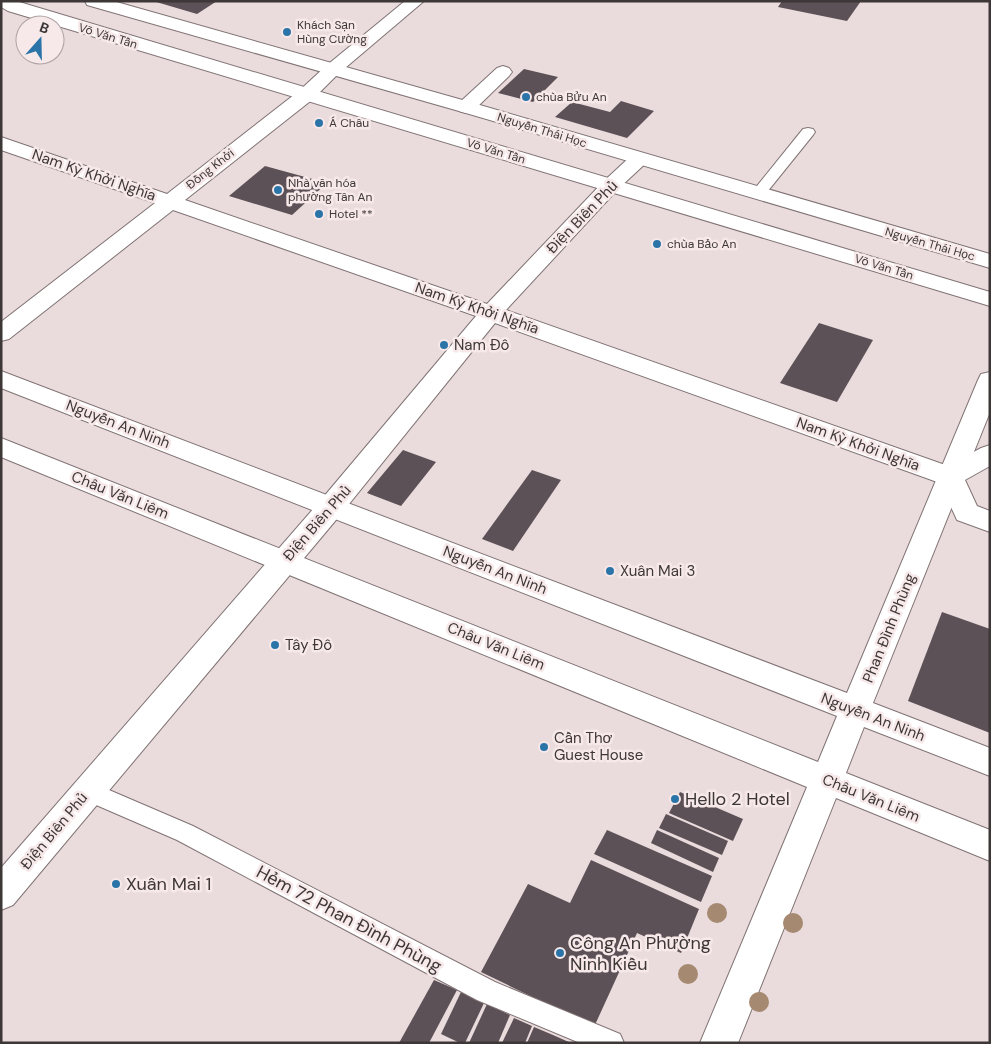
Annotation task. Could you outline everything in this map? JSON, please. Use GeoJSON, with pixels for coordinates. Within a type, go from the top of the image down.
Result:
{"type":"FeatureCollection","features":[{"type":"Feature","properties":{"kind":"street","name":"Võ Văn Tần"},"geometry":{"type":"LineString","coordinates":[[3,1],[14,7],[990,299]]}},
{"type":"Feature","properties":{"kind":"street","name":"Nguyễn Thái Học"},"geometry":{"type":"LineString","coordinates":[[92,1],[466,107],[990,261]]}},
{"type":"Feature","properties":{"kind":"street","name":"Đồng Khởi"},"geometry":{"type":"LineString","coordinates":[[1,334],[306,95],[332,70],[416,1]]}},
{"type":"Feature","properties":{"kind":"street"},"geometry":{"type":"LineString","coordinates":[[466,107],[503,72]]}},
{"type":"Feature","properties":{"kind":"street","name":"Nam Kỳ Khởi Nghĩa"},"geometry":{"type":"LineString","coordinates":[[1,143],[492,312],[950,477]]}},
{"type":"Feature","properties":{"kind":"street","name":"Điện Biên Phủ"},"geometry":{"type":"LineString","coordinates":[[1,894],[332,507],[492,312],[639,159]]}},
{"type":"Feature","properties":{"kind":"street","name":"Nguyễn An Ninh"},"geometry":{"type":"LineString","coordinates":[[1,379],[990,762]]}},
{"type":"Feature","properties":{"kind":"street","name":"Phan Đình Phùng"},"geometry":{"type":"LineString","coordinates":[[719,1043],[990,380]]}},
{"type":"Feature","properties":{"kind":"street","name":"Châu Văn Liêm"},"geometry":{"type":"LineString","coordinates":[[1,447],[990,846]]}},
{"type":"Feature","properties":{"kind":"street"},"geometry":{"type":"LineString","coordinates":[[990,454],[950,477],[966,513],[990,522]]}},
{"type":"Feature","properties":{"kind":"lane"},"geometry":{"type":"LineString","coordinates":[[758,194],[808,132]]}},
{"type":"Feature","properties":{"kind":"lane","name":"Hẻm 72 Phan Đình Phùng"},"geometry":{"type":"LineString","coordinates":[[88,790],[185,834],[486,991],[612,1043]]}},
{"type":"Feature","properties":{"kind":"building"},"geometry":{"type":"Polygon","coordinates":[[[153,1],[217,1],[197,14],[153,1]]]}},
{"type":"Feature","properties":{"kind":"building"},"geometry":{"type":"Polygon","coordinates":[[[782,1],[861,1],[847,21],[778,7],[782,1]]]}},
{"type":"Feature","properties":{"kind":"building"},"geometry":{"type":"Polygon","coordinates":[[[524,69],[558,77],[533,102],[498,93],[524,69]]]}},
{"type":"Feature","properties":{"kind":"building"},"geometry":{"type":"Polygon","coordinates":[[[621,101],[654,111],[627,138],[555,117],[572,102],[610,112],[621,101]]]}},
{"type":"Feature","properties":{"kind":"building","name":"Nhà văn hóa phường Tân An"},"geometry":{"type":"Polygon","coordinates":[[[265,166],[327,183],[292,215],[229,196],[265,166]]]}},
{"type":"Feature","properties":{"kind":"building"},"geometry":{"type":"Polygon","coordinates":[[[819,323],[873,340],[837,402],[780,383],[819,323]]]}},
{"type":"Feature","properties":{"kind":"building"},"geometry":{"type":"Polygon","coordinates":[[[403,450],[436,462],[401,506],[367,493],[403,450]]]}},
{"type":"Feature","properties":{"kind":"building"},"geometry":{"type":"Polygon","coordinates":[[[532,470],[561,480],[513,551],[482,539],[532,470]]]}},
{"type":"Feature","properties":{"kind":"building"},"geometry":{"type":"Polygon","coordinates":[[[942,612],[990,629],[990,733],[908,701],[942,612]]]}},
{"type":"Feature","properties":{"kind":"building"},"geometry":{"type":"Polygon","coordinates":[[[680,792],[743,819],[733,841],[669,813],[680,792]]]}},
{"type":"Feature","properties":{"kind":"building"},"geometry":{"type":"Polygon","coordinates":[[[666,814],[728,841],[722,855],[659,828],[666,814]]]}},
{"type":"Feature","properties":{"kind":"building"},"geometry":{"type":"Polygon","coordinates":[[[607,830],[712,876],[701,902],[594,854],[607,830]]]}},
{"type":"Feature","properties":{"kind":"building"},"geometry":{"type":"Polygon","coordinates":[[[657,830],[719,858],[713,872],[651,843],[657,830]]]}},
{"type":"Feature","properties":{"kind":"building","name":"Công An Phường Ninh Kiều"},"geometry":{"type":"Polygon","coordinates":[[[591,860],[699,909],[681,953],[637,933],[594,1027],[481,972],[528,884],[570,903],[591,860]]]}},
{"type":"Feature","properties":{"kind":"building"},"geometry":{"type":"Polygon","coordinates":[[[434,980],[457,990],[429,1043],[399,1043],[434,980]]]}},
{"type":"Feature","properties":{"kind":"building"},"geometry":{"type":"Polygon","coordinates":[[[461,992],[484,1003],[465,1043],[460,1043],[441,1034],[461,992]]]}},
{"type":"Feature","properties":{"kind":"building"},"geometry":{"type":"Polygon","coordinates":[[[487,1004],[510,1015],[498,1043],[469,1043],[487,1004]]]}},
{"type":"Feature","properties":{"kind":"building"},"geometry":{"type":"Polygon","coordinates":[[[514,1018],[532,1026],[525,1043],[502,1043],[514,1018]]]}},
{"type":"Feature","properties":{"kind":"building"},"geometry":{"type":"Polygon","coordinates":[[[534,1027],[553,1035],[571,1043],[527,1043],[534,1027]]]}},
{"type":"Feature","properties":{"kind":"place","name":"Khách Sạn Hùng Cường"},"geometry":{"type":"Point","coordinates":[287,32]}},
{"type":"Feature","properties":{"kind":"place","name":"chùa Bửu An"},"geometry":{"type":"Point","coordinates":[526,97]}},
{"type":"Feature","properties":{"kind":"place","name":"Á Châu"},"geometry":{"type":"Point","coordinates":[319,123]}},
{"type":"Feature","properties":{"kind":"place","name":"Nhà văn hóa phường Tân An"},"geometry":{"type":"Point","coordinates":[278,190]}},
{"type":"Feature","properties":{"kind":"place","name":"Hotel **"},"geometry":{"type":"Point","coordinates":[319,214]}},
{"type":"Feature","properties":{"kind":"place","name":"chùa Bảo An"},"geometry":{"type":"Point","coordinates":[657,244]}},
{"type":"Feature","properties":{"kind":"place","name":"Nam Đô"},"geometry":{"type":"Point","coordinates":[444,345]}},
{"type":"Feature","properties":{"kind":"place","name":"Xuân Mai 3"},"geometry":{"type":"Point","coordinates":[610,571]}},
{"type":"Feature","properties":{"kind":"place","name":"Tây Đô"},"geometry":{"type":"Point","coordinates":[275,645]}},
{"type":"Feature","properties":{"kind":"place","name":"Cần Thơ Guest House"},"geometry":{"type":"Point","coordinates":[544,747]}},
{"type":"Feature","properties":{"kind":"place","name":"Hello 2 Hotel"},"geometry":{"type":"Point","coordinates":[675,799]}},
{"type":"Feature","properties":{"kind":"place","name":"Xuân Mai 1"},"geometry":{"type":"Point","coordinates":[116,884]}},
{"type":"Feature","properties":{"kind":"place","name":"Công An Phường Ninh Kiều"},"geometry":{"type":"Point","coordinates":[560,953]}}]}
